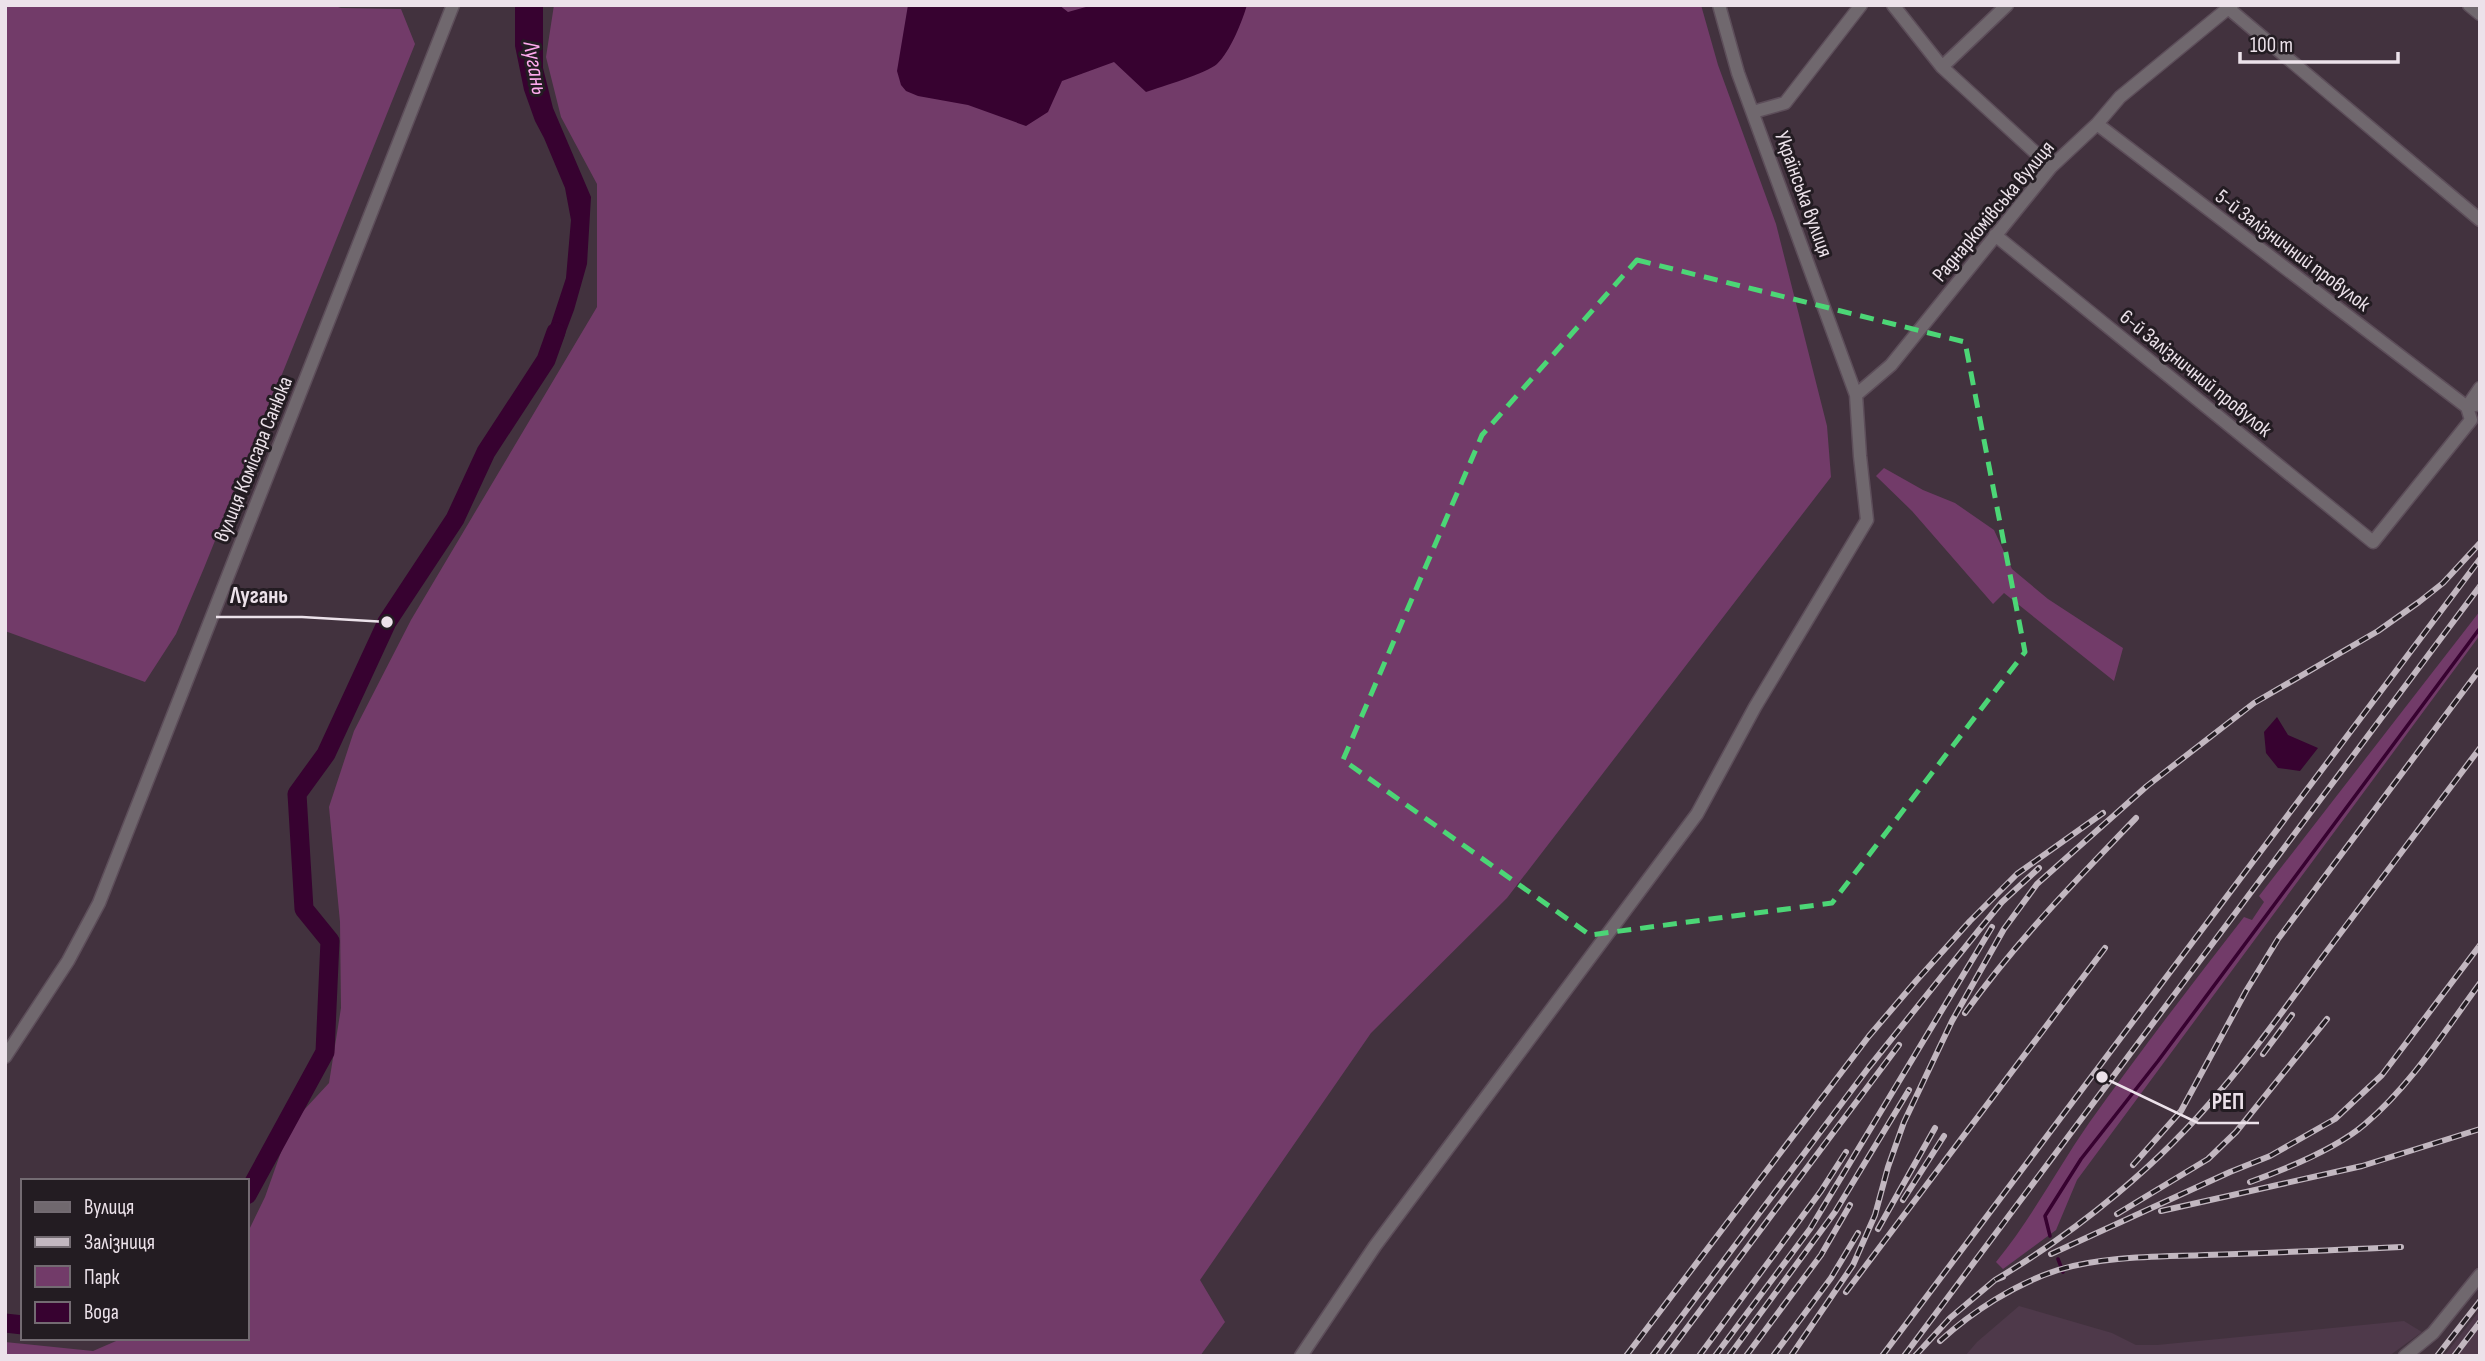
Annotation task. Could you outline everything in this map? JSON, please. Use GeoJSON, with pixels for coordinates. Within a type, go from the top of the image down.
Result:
{"type":"FeatureCollection","features":[{"type":"Feature","properties":{"kind":"street","name":"вулиця Комісара Санюка"},"geometry":{"type":"LineString","coordinates":[[5,1056],[68,961],[99,903],[453,5]]}},
{"type":"Feature","properties":{"kind":"street","name":"Українська вулиця"},"geometry":{"type":"LineString","coordinates":[[1301,1356],[1376,1246],[1697,814],[1755,707],[1867,520],[1856,395],[1738,73],[1718,5]]}},
{"type":"Feature","properties":{"kind":"street"},"geometry":{"type":"LineString","coordinates":[[1753,112],[1785,103],[1861,5]]}},
{"type":"Feature","properties":{"kind":"street"},"geometry":{"type":"LineString","coordinates":[[1893,5],[1942,67],[2051,167]]}},
{"type":"Feature","properties":{"kind":"street"},"geometry":{"type":"LineString","coordinates":[[1942,67],[2007,5]]}},
{"type":"Feature","properties":{"kind":"street"},"geometry":{"type":"LineString","coordinates":[[2469,5],[2480,14]]}},
{"type":"Feature","properties":{"kind":"street"},"geometry":{"type":"LineString","coordinates":[[2230,7],[2480,220]]}},
{"type":"Feature","properties":{"kind":"street","name":"Раднаркомівська вулиця"},"geometry":{"type":"LineString","coordinates":[[1856,395],[1891,365],[2051,167],[2097,124],[2120,97],[2230,7]]}},
{"type":"Feature","properties":{"kind":"street","name":"5-й Залізничний провулок"},"geometry":{"type":"LineString","coordinates":[[2097,124],[2473,406]]}},
{"type":"Feature","properties":{"kind":"street","name":"6-й Залізничний провулок"},"geometry":{"type":"LineString","coordinates":[[1994,235],[2373,542],[2471,420],[2473,406]]}},
{"type":"Feature","properties":{"kind":"street"},"geometry":{"type":"LineString","coordinates":[[2473,406],[2480,388]]}},
{"type":"Feature","properties":{"kind":"street"},"geometry":{"type":"LineString","coordinates":[[2405,1356],[2433,1333],[2480,1275]]}},
{"type":"Feature","properties":{"kind":"highlighted area"},"geometry":{"type":"Polygon","coordinates":[[[1637,260],[1965,342],[2025,652],[1832,903],[1590,935],[1343,760],[1482,435],[1637,260]]]}},
{"type":"Feature","properties":{"kind":"shaded area"},"geometry":{"type":"Polygon","coordinates":[[[2019,1306],[2112,1333],[2136,1345],[2404,1321],[2422,1332],[2389,1356],[1965,1356],[1977,1342],[2019,1306]]]}},
{"type":"Feature","properties":{"kind":"shaded area"},"geometry":{"type":"Polygon","coordinates":[[[2480,1310],[2480,1356],[2444,1356],[2480,1310]]]}},
{"type":"Feature","properties":{"kind":"green space"},"geometry":{"type":"Polygon","coordinates":[[[5,5],[332,5],[341,8],[401,9],[415,44],[204,568],[176,634],[145,682],[5,631],[5,5]]]}},
{"type":"Feature","properties":{"kind":"green space"},"geometry":{"type":"Polygon","coordinates":[[[554,5],[1701,5],[1718,65],[1776,224],[1827,426],[1831,477],[1507,898],[1371,1033],[1200,1280],[1225,1322],[1200,1356],[5,1356],[5,1342],[93,1351],[118,1340],[248,1340],[248,1232],[265,1197],[291,1124],[329,1083],[341,1008],[340,922],[329,807],[354,731],[411,620],[597,307],[597,184],[561,117],[546,57],[554,5]]]}},
{"type":"Feature","properties":{"kind":"green space"},"geometry":{"type":"Polygon","coordinates":[[[1884,468],[1923,490],[1955,503],[1994,530],[2012,569],[2048,599],[2123,648],[2114,681],[2004,593],[1993,604],[1912,511],[1876,476],[1884,468]]]}},
{"type":"Feature","properties":{"kind":"green space"},"geometry":{"type":"Polygon","coordinates":[[[2480,611],[2480,635],[2077,1180],[2056,1230],[2003,1269],[1996,1262],[2108,1097],[2244,917],[2252,920],[2264,902],[2259,896],[2480,611]]]}},
{"type":"Feature","properties":{"kind":"water"},"geometry":{"type":"Polygon","coordinates":[[[515,5],[543,5],[543,68],[553,108],[591,197],[587,264],[556,358],[541,354],[566,278],[571,220],[565,188],[524,90],[515,46],[515,5]]]}},
{"type":"Feature","properties":{"kind":"water"},"geometry":{"type":"Polygon","coordinates":[[[908,5],[1059,5],[1068,12],[1093,5],[1247,5],[1231,45],[1212,68],[1146,92],[1114,62],[1062,81],[1048,112],[1026,126],[968,105],[918,96],[906,91],[897,71],[908,5]]]}},
{"type":"Feature","properties":{"kind":"water"},"geometry":{"type":"Polygon","coordinates":[[[2277,717],[2288,735],[2318,748],[2300,771],[2278,768],[2266,753],[2264,732],[2277,717]]]}},
{"type":"Feature","properties":{"kind":"waterway","name":"Лугань"},"geometry":{"type":"LineString","coordinates":[[248,1193],[325,1052],[330,941],[304,909],[297,794],[326,754],[387,622],[455,519],[486,452],[546,360],[556,332]]}},
{"type":"Feature","properties":{"kind":"waterway"},"geometry":{"type":"LineString","coordinates":[[2050,1236],[2045,1216],[2081,1159],[2158,1061],[2480,628]]}},
{"type":"Feature","properties":{"kind":"waterway"},"geometry":{"type":"LineString","coordinates":[[2058,1259],[2063,1272]]}},
{"type":"Feature","properties":{"kind":"waterway","name":"Лугань"},"geometry":{"type":"LineString","coordinates":[[5,1323],[21,1325]]}},
{"type":"Feature","properties":{"kind":"railway"},"geometry":{"type":"LineString","coordinates":[[1791,1356],[1853,1265],[1875,1215],[1904,1122],[1952,1021],[2004,929],[2037,884],[2147,786],[2254,703],[2378,631],[2419,602],[2443,583],[2480,543]]}},
{"type":"Feature","properties":{"kind":"railway"},"geometry":{"type":"LineString","coordinates":[[1882,1356],[2480,559]]}},
{"type":"Feature","properties":{"kind":"railway"},"geometry":{"type":"LineString","coordinates":[[1904,1356],[2480,586]]}},
{"type":"Feature","properties":{"kind":"railway"},"geometry":{"type":"LineString","coordinates":[[2133,1165],[2181,1111],[2246,991],[2278,939],[2480,669]]}},
{"type":"Feature","properties":{"kind":"railway"},"geometry":{"type":"LineString","coordinates":[[1995,1280],[2087,1218],[2145,1170],[2197,1117],[2262,1039],[2480,748]]}},
{"type":"Feature","properties":{"kind":"railway"},"geometry":{"type":"LineString","coordinates":[[1626,1356],[1869,1036],[1916,981],[2017,874],[2103,813]]}},
{"type":"Feature","properties":{"kind":"railway"},"geometry":{"type":"LineString","coordinates":[[1965,1013],[2025,937],[2136,818]]}},
{"type":"Feature","properties":{"kind":"railway"},"geometry":{"type":"LineString","coordinates":[[1652,1356],[1869,1067],[2002,902],[2039,868]]}},
{"type":"Feature","properties":{"kind":"railway"},"geometry":{"type":"LineString","coordinates":[[1715,1356],[1810,1229],[1992,927]]}},
{"type":"Feature","properties":{"kind":"railway"},"geometry":{"type":"LineString","coordinates":[[2051,1254],[2270,1156],[2335,1119],[2382,1075],[2480,945]]}},
{"type":"Feature","properties":{"kind":"railway"},"geometry":{"type":"LineString","coordinates":[[1846,1292],[2105,948]]}},
{"type":"Feature","properties":{"kind":"railway"},"geometry":{"type":"LineString","coordinates":[[2250,1182],[2325,1150],[2365,1124],[2412,1075],[2480,983]]}},
{"type":"Feature","properties":{"kind":"railway"},"geometry":{"type":"LineString","coordinates":[[2263,1054],[2292,1015]]}},
{"type":"Feature","properties":{"kind":"railway"},"geometry":{"type":"LineString","coordinates":[[2117,1214],[2208,1159],[2236,1132],[2327,1019]]}},
{"type":"Feature","properties":{"kind":"railway"},"geometry":{"type":"LineString","coordinates":[[1666,1356],[1899,1045]]}},
{"type":"Feature","properties":{"kind":"railway"},"geometry":{"type":"LineString","coordinates":[[1729,1356],[1835,1212],[1909,1090]]}},
{"type":"Feature","properties":{"kind":"railway"},"geometry":{"type":"LineString","coordinates":[[1878,1229],[1935,1128]]}},
{"type":"Feature","properties":{"kind":"railway"},"geometry":{"type":"LineString","coordinates":[[2161,1211],[2362,1166],[2480,1129]]}},
{"type":"Feature","properties":{"kind":"railway"},"geometry":{"type":"LineString","coordinates":[[1903,1200],[1944,1136]]}},
{"type":"Feature","properties":{"kind":"railway"},"geometry":{"type":"LineString","coordinates":[[1699,1356],[1821,1191],[1846,1152]]}},
{"type":"Feature","properties":{"kind":"railway"},"geometry":{"type":"LineString","coordinates":[[1746,1356],[1821,1255],[1850,1205]]}},
{"type":"Feature","properties":{"kind":"railway"},"geometry":{"type":"LineString","coordinates":[[1773,1356],[1831,1278],[1858,1233]]}},
{"type":"Feature","properties":{"kind":"railway"},"geometry":{"type":"LineString","coordinates":[[1940,1341],[1966,1319],[2010,1291],[2042,1276],[2076,1265],[2149,1257],[2401,1247]]}},
{"type":"Feature","properties":{"kind":"railway"},"geometry":{"type":"LineString","coordinates":[[1915,1356],[1950,1318],[1995,1280],[2003,1277]]}},
{"type":"Feature","properties":{"kind":"railway"},"geometry":{"type":"LineString","coordinates":[[2437,1356],[2480,1301]]}},
{"type":"Feature","properties":{"kind":"railway"},"geometry":{"type":"LineString","coordinates":[[2454,1356],[2480,1322]]}},
{"type":"Feature","properties":{"kind":"place","name":"Лугань"},"geometry":{"type":"Point","coordinates":[387,622]}},
{"type":"Feature","properties":{"kind":"place","name":"РЕП"},"geometry":{"type":"Point","coordinates":[2102,1077]}}]}
